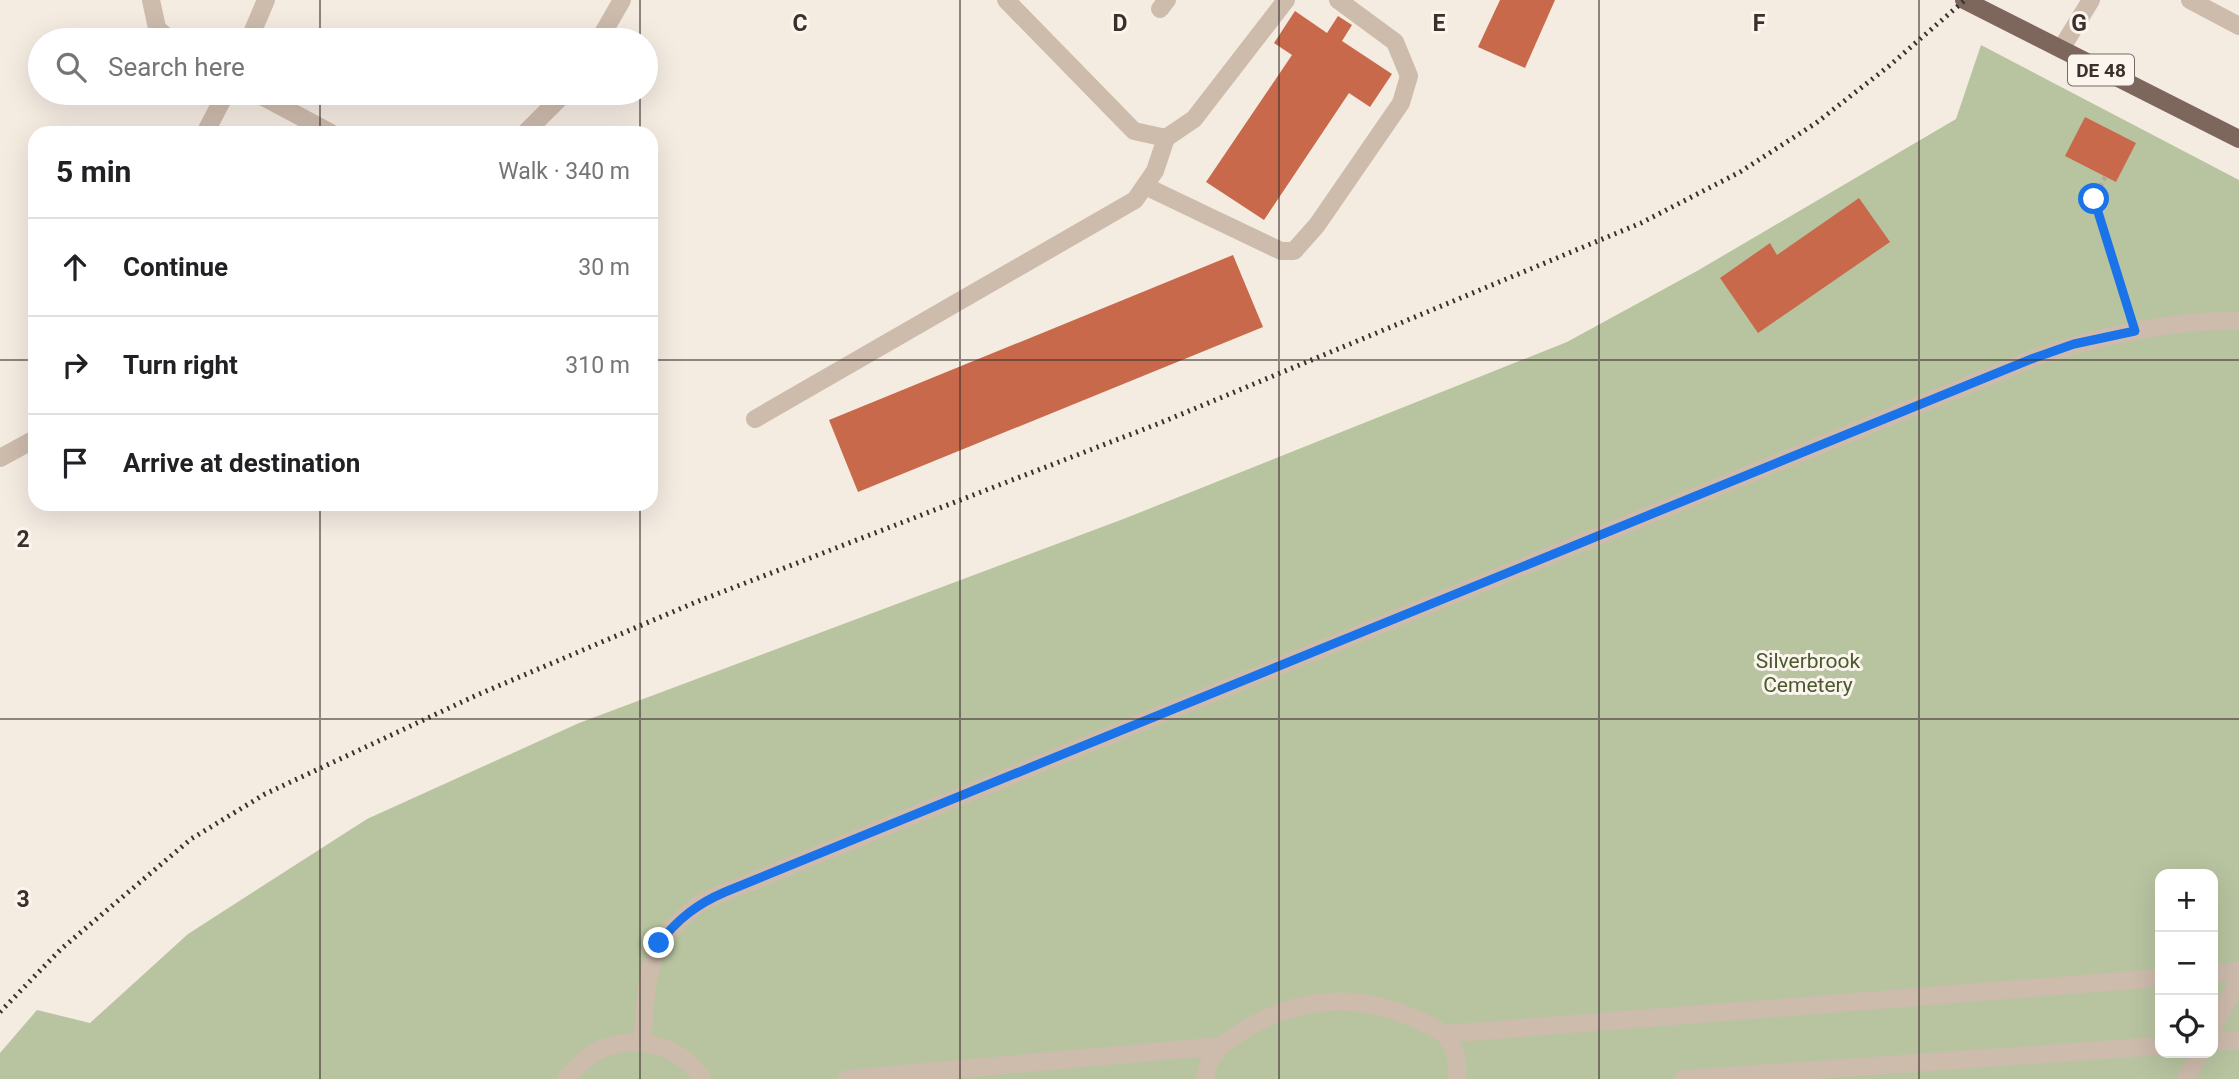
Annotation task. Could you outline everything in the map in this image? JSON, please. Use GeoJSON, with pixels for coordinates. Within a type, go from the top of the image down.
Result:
{"type":"FeatureCollection","features":[{"type":"Feature","properties":{"kind":"main road","name":"DE 48"},"geometry":{"type":"LineString","coordinates":[[1964,0],[2239,139]]}},
{"type":"Feature","properties":{"kind":"street"},"geometry":{"type":"LineString","coordinates":[[151,0],[157,28]]}},
{"type":"Feature","properties":{"kind":"street"},"geometry":{"type":"LineString","coordinates":[[254,28],[266,0]]}},
{"type":"Feature","properties":{"kind":"street"},"geometry":{"type":"LineString","coordinates":[[606,28],[622,0]]}},
{"type":"Feature","properties":{"kind":"street"},"geometry":{"type":"LineString","coordinates":[[1006,0],[1134,131],[1166,138]]}},
{"type":"Feature","properties":{"kind":"street"},"geometry":{"type":"LineString","coordinates":[[755,419],[1135,200],[1155,171],[1166,138],[1194,119],[1286,0]]}},
{"type":"Feature","properties":{"kind":"street"},"geometry":{"type":"LineString","coordinates":[[1145,186],[1281,251],[1294,251],[1317,225],[1401,103],[1409,76],[1395,42],[1338,0]]}},
{"type":"Feature","properties":{"kind":"street"},"geometry":{"type":"LineString","coordinates":[[2061,49],[2091,0]]}},
{"type":"Feature","properties":{"kind":"street"},"geometry":{"type":"LineString","coordinates":[[2190,0],[2239,26]]}},
{"type":"Feature","properties":{"kind":"street"},"geometry":{"type":"LineString","coordinates":[[209,126],[220,105]]}},
{"type":"Feature","properties":{"kind":"street"},"geometry":{"type":"LineString","coordinates":[[278,105],[318,126]]}},
{"type":"Feature","properties":{"kind":"street"},"geometry":{"type":"LineString","coordinates":[[532,126],[553,105]]}},
{"type":"Feature","properties":{"kind":"street"},"geometry":{"type":"LineString","coordinates":[[642,1043],[648,984],[659,943],[671,927],[704,901],[2034,358],[2074,344],[2135,331],[2239,321]]}},
{"type":"Feature","properties":{"kind":"street"},"geometry":{"type":"LineString","coordinates":[[0,458],[28,443]]}},
{"type":"Feature","properties":{"kind":"street"},"geometry":{"type":"LineString","coordinates":[[2218,973],[2239,971]]}},
{"type":"Feature","properties":{"kind":"street"},"geometry":{"type":"LineString","coordinates":[[1445,1034],[2155,978]]}},
{"type":"Feature","properties":{"kind":"street"},"geometry":{"type":"LineString","coordinates":[[2218,1019],[2239,979]]}},
{"type":"Feature","properties":{"kind":"street"},"geometry":{"type":"LineString","coordinates":[[1205,1079],[1208,1065],[1220,1046],[1279,1012],[1312,1003],[1354,1001],[1389,1007],[1421,1020],[1445,1034],[1456,1051],[1457,1079]]}},
{"type":"Feature","properties":{"kind":"street"},"geometry":{"type":"LineString","coordinates":[[2218,1042],[2239,1040]]}},
{"type":"Feature","properties":{"kind":"street"},"geometry":{"type":"LineString","coordinates":[[566,1079],[580,1062],[597,1051],[615,1045],[642,1043],[652,1044],[676,1054],[697,1071],[702,1079]]}},
{"type":"Feature","properties":{"kind":"street"},"geometry":{"type":"LineString","coordinates":[[848,1079],[1220,1046]]}},
{"type":"Feature","properties":{"kind":"street"},"geometry":{"type":"LineString","coordinates":[[1684,1079],[2155,1046]]}},
{"type":"Feature","properties":{"kind":"street"},"geometry":{"type":"LineString","coordinates":[[2186,1079],[2197,1058]]}},
{"type":"Feature","properties":{"kind":"path"},"geometry":{"type":"LineString","coordinates":[[2105,177],[2094,199],[2135,331]]}},
{"type":"Feature","properties":{"kind":"green space","name":"Silverbrook Cemetery"},"geometry":{"type":"Polygon","coordinates":[[[1981,45],[2239,180],[2239,1079],[0,1079],[0,1053],[37,1010],[90,1023],[188,934],[367,819],[579,723],[1126,518],[1567,342],[1697,271],[1956,119],[1981,45]]]}},
{"type":"Feature","properties":{"kind":"building"},"geometry":{"type":"Polygon","coordinates":[[[1500,0],[1555,0],[1525,68],[1478,47],[1500,0]]]}},
{"type":"Feature","properties":{"kind":"building"},"geometry":{"type":"Polygon","coordinates":[[[1295,11],[1327,33],[1338,16],[1352,25],[1342,41],[1392,74],[1370,107],[1349,93],[1264,220],[1206,182],[1292,55],[1274,43],[1295,11]]]}},
{"type":"Feature","properties":{"kind":"building"},"geometry":{"type":"Polygon","coordinates":[[[2085,117],[2136,143],[2116,182],[2065,156],[2085,117]]]}},
{"type":"Feature","properties":{"kind":"building"},"geometry":{"type":"Polygon","coordinates":[[[1859,198],[1890,242],[1758,333],[1720,278],[1770,243],[1777,255],[1859,198]]]}},
{"type":"Feature","properties":{"kind":"building"},"geometry":{"type":"Polygon","coordinates":[[[1233,255],[1263,327],[858,492],[829,420],[1233,255]]]}},
{"type":"Feature","properties":{"kind":"railway"},"geometry":{"type":"LineString","coordinates":[[0,1012],[61,949],[191,839],[265,794],[477,695],[696,602],[1160,423],[1641,223],[1740,172],[1816,123],[1889,66],[1965,0]]}},
{"type":"Feature","properties":{"kind":"route"},"geometry":{"type":"LineString","coordinates":[[659,943],[687,912],[725,892],[2034,358],[2074,344],[2135,331],[2094,199]]}}]}
